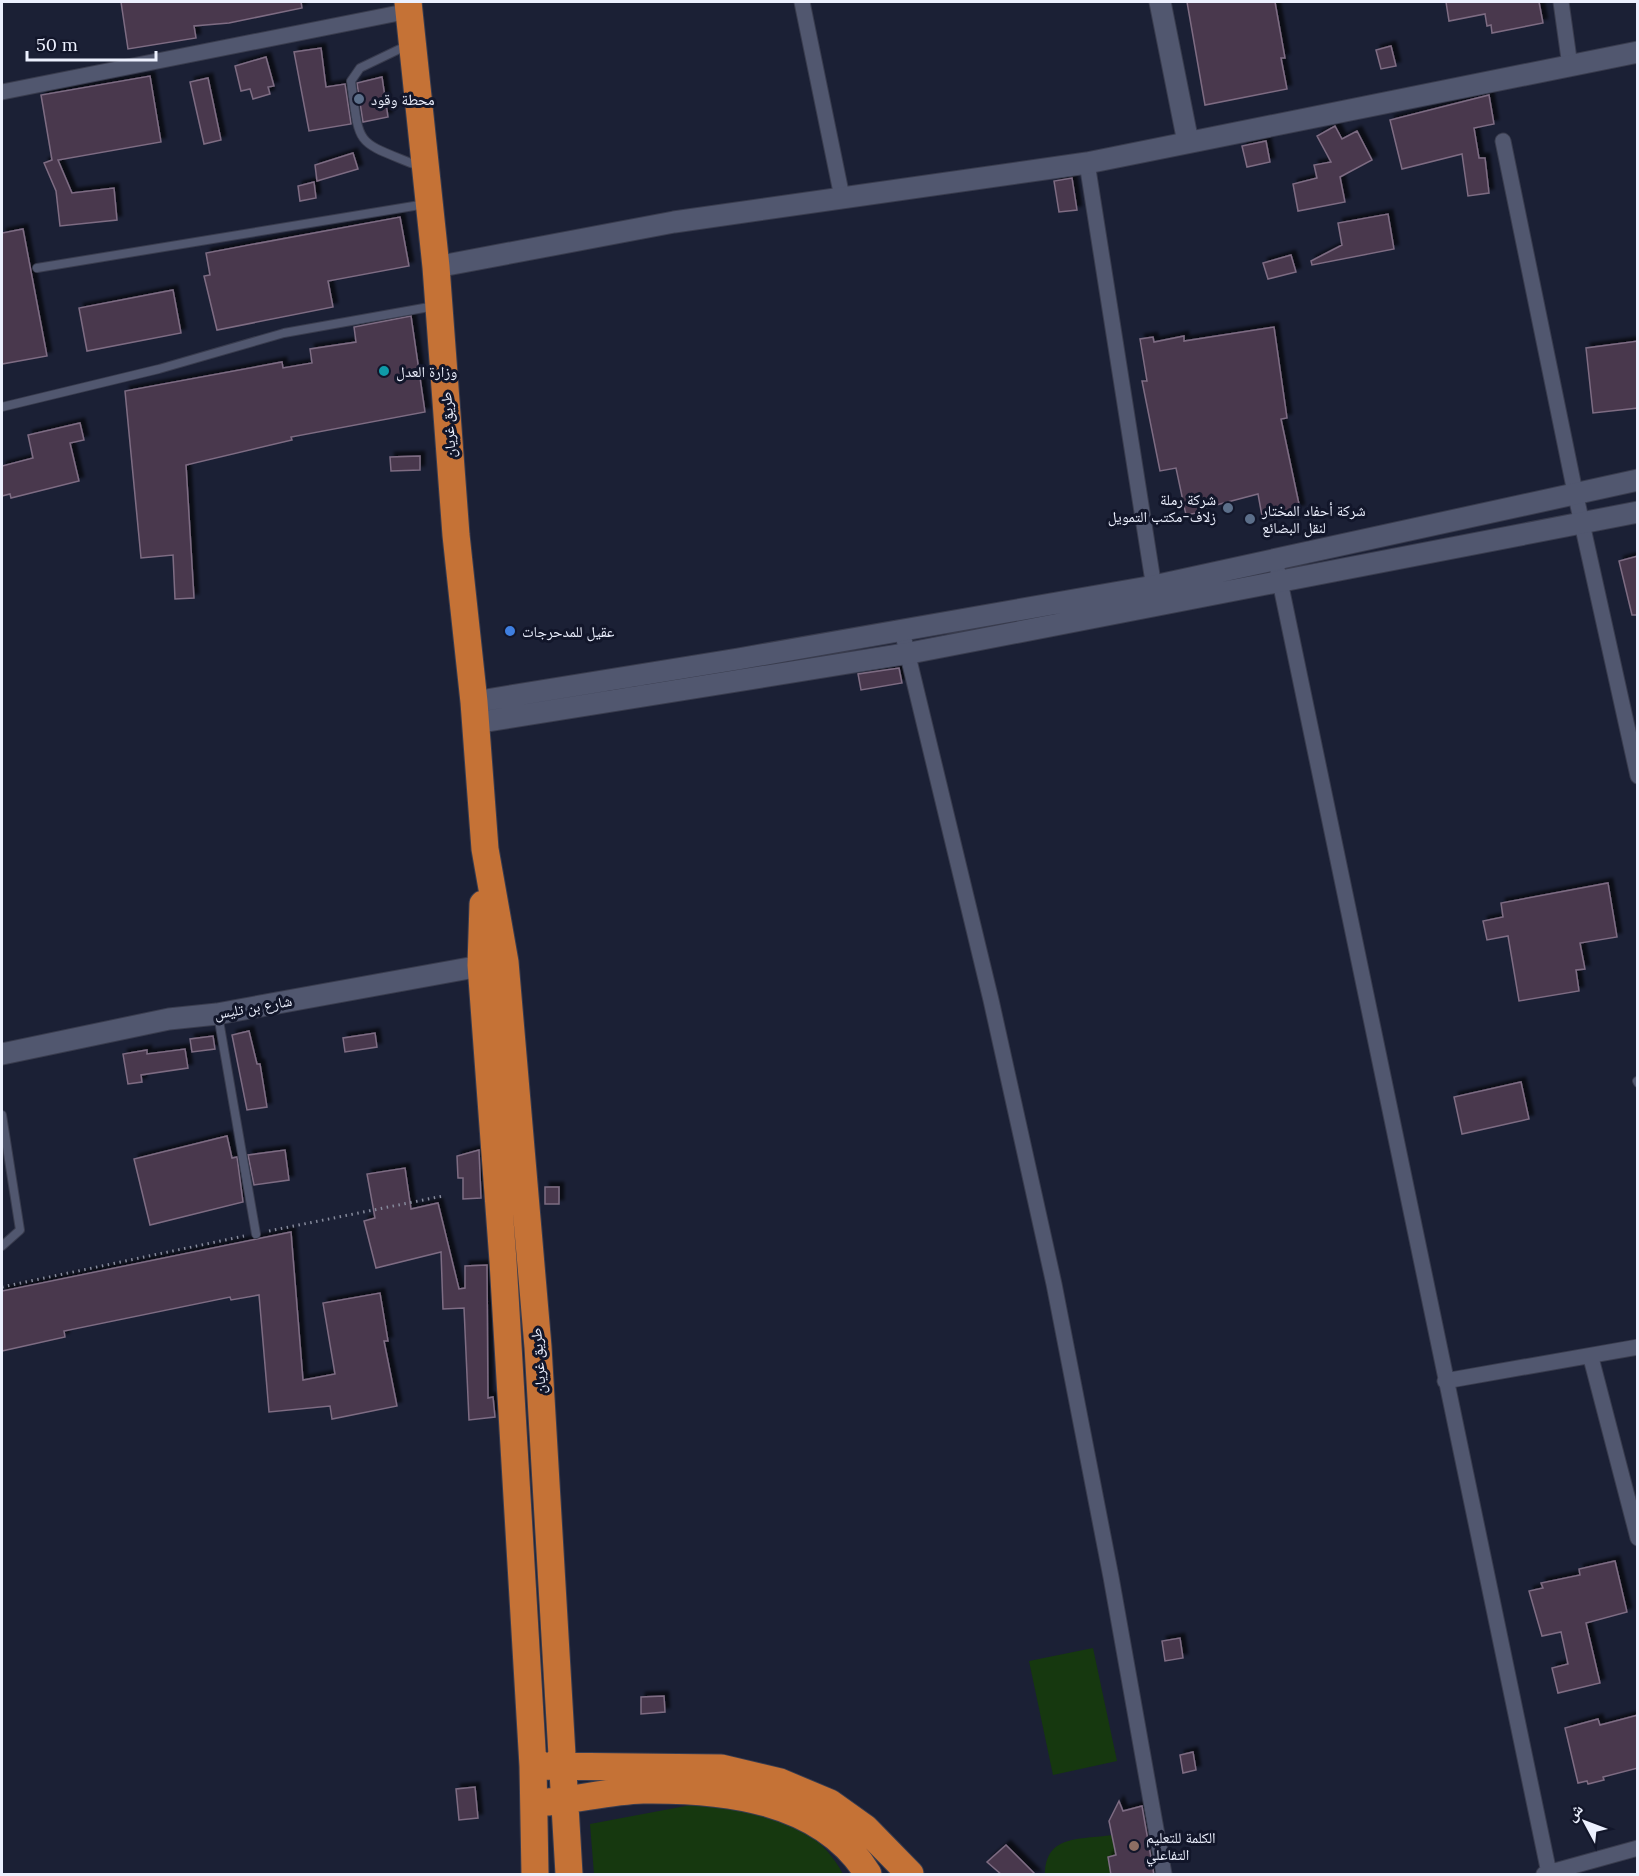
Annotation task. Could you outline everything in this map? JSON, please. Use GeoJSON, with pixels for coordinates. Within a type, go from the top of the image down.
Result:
{"type":"FeatureCollection","features":[{"type":"Feature","properties":{"kind":"highway","name":"طريق غريان"},"geometry":{"type":"LineString","coordinates":[[408,6],[436,267],[456,536],[475,713],[493,964],[503,1261],[535,1802],[536,1875]]}},
{"type":"Feature","properties":{"kind":"highway","name":"طريق غريان"},"geometry":{"type":"LineString","coordinates":[[493,964],[538,1347],[568,1875]]}},
{"type":"Feature","properties":{"kind":"highway"},"geometry":{"type":"LineString","coordinates":[[533,1766],[721,1768],[780,1782],[830,1803],[865,1828],[910,1875]]}},
{"type":"Feature","properties":{"kind":"highway"},"geometry":{"type":"LineString","coordinates":[[535,1802],[643,1790],[726,1793],[782,1807],[805,1817],[840,1842],[868,1875]]}},
{"type":"Feature","properties":{"kind":"street"},"geometry":{"type":"LineString","coordinates":[[802,2],[842,197]]}},
{"type":"Feature","properties":{"kind":"street"},"geometry":{"type":"LineString","coordinates":[[1160,2],[1188,142]]}},
{"type":"Feature","properties":{"kind":"street"},"geometry":{"type":"LineString","coordinates":[[1561,2],[1570,66]]}},
{"type":"Feature","properties":{"kind":"street"},"geometry":{"type":"LineString","coordinates":[[2,92],[408,6]]}},
{"type":"Feature","properties":{"kind":"street"},"geometry":{"type":"LineString","coordinates":[[436,267],[674,222],[1087,163],[1638,52]]}},
{"type":"Feature","properties":{"kind":"street"},"geometry":{"type":"LineString","coordinates":[[1503,141],[1581,523],[1638,776]]}},
{"type":"Feature","properties":{"kind":"street"},"geometry":{"type":"LineString","coordinates":[[1087,163],[1155,596]]}},
{"type":"Feature","properties":{"kind":"street"},"geometry":{"type":"LineString","coordinates":[[475,713],[909,653],[1155,596],[1275,559],[1638,480]]}},
{"type":"Feature","properties":{"kind":"street"},"geometry":{"type":"LineString","coordinates":[[475,713],[903,631],[1155,596],[1280,583],[1638,512]]}},
{"type":"Feature","properties":{"kind":"street"},"geometry":{"type":"LineString","coordinates":[[1275,559],[1547,1874],[1638,1848]]}},
{"type":"Feature","properties":{"kind":"street"},"geometry":{"type":"LineString","coordinates":[[903,631],[1054,1284],[1111,1577],[1164,1875]]}},
{"type":"Feature","properties":{"kind":"street","name":"شارع بن تليس"},"geometry":{"type":"LineString","coordinates":[[2,1054],[170,1019],[217,1014],[493,964]]}},
{"type":"Feature","properties":{"kind":"street"},"geometry":{"type":"LineString","coordinates":[[1445,1381],[1591,1358],[1638,1347]]}},
{"type":"Feature","properties":{"kind":"street"},"geometry":{"type":"LineString","coordinates":[[1591,1358],[1638,1538]]}},
{"type":"Feature","properties":{"kind":"lane"},"geometry":{"type":"LineString","coordinates":[[412,43],[360,68],[351,81],[358,131],[362,140],[370,146],[426,168]]}},
{"type":"Feature","properties":{"kind":"lane"},"geometry":{"type":"LineString","coordinates":[[37,268],[429,204]]}},
{"type":"Feature","properties":{"kind":"lane"},"geometry":{"type":"LineString","coordinates":[[2,407],[159,369],[284,333],[439,305]]}},
{"type":"Feature","properties":{"kind":"lane"},"geometry":{"type":"LineString","coordinates":[[217,1014],[256,1233]]}},
{"type":"Feature","properties":{"kind":"lane"},"geometry":{"type":"LineString","coordinates":[[2,1115],[20,1230],[2,1246]]}},
{"type":"Feature","properties":{"kind":"path"},"geometry":{"type":"LineString","coordinates":[[2,1287],[443,1196]]}},
{"type":"Feature","properties":{"kind":"green space"},"geometry":{"type":"Polygon","coordinates":[[[1093,1648],[1117,1761],[1053,1775],[1029,1661],[1093,1648]]]}},
{"type":"Feature","properties":{"kind":"green space"},"geometry":{"type":"Polygon","coordinates":[[[691,1805],[757,1814],[797,1828],[815,1839],[830,1854],[843,1874],[594,1874],[590,1824],[691,1805]]]}},
{"type":"Feature","properties":{"kind":"green space"},"geometry":{"type":"Polygon","coordinates":[[[1112,1835],[1116,1855],[1108,1857],[1111,1874],[1045,1874],[1051,1852],[1058,1845],[1077,1839],[1112,1835]]]}},
{"type":"Feature","properties":{"kind":"building"},"geometry":{"type":"Polygon","coordinates":[[[121,2],[301,2],[302,8],[229,23],[194,26],[196,38],[128,49],[121,2]]]}},
{"type":"Feature","properties":{"kind":"building"},"geometry":{"type":"Polygon","coordinates":[[[1187,2],[1275,2],[1285,58],[1281,58],[1287,89],[1205,105],[1187,2]]]}},
{"type":"Feature","properties":{"kind":"building"},"geometry":{"type":"Polygon","coordinates":[[[1446,2],[1539,2],[1543,23],[1492,33],[1491,25],[1487,26],[1485,14],[1449,21],[1446,2]]]}},
{"type":"Feature","properties":{"kind":"building"},"geometry":{"type":"Polygon","coordinates":[[[1391,46],[1396,66],[1381,69],[1376,50],[1391,46]]]}},
{"type":"Feature","properties":{"kind":"building"},"geometry":{"type":"Polygon","coordinates":[[[321,48],[326,87],[345,84],[351,124],[309,131],[294,52],[321,48]]]}},
{"type":"Feature","properties":{"kind":"building"},"geometry":{"type":"Polygon","coordinates":[[[266,57],[274,86],[268,87],[270,94],[253,99],[250,89],[241,91],[235,66],[266,57]]]}},
{"type":"Feature","properties":{"kind":"building"},"geometry":{"type":"Polygon","coordinates":[[[150,76],[161,142],[58,160],[72,193],[114,188],[117,220],[60,226],[56,191],[44,163],[52,160],[41,95],[150,76]]]}},
{"type":"Feature","properties":{"kind":"building"},"geometry":{"type":"Polygon","coordinates":[[[382,77],[388,117],[363,122],[357,83],[382,77]]]}},
{"type":"Feature","properties":{"kind":"building"},"geometry":{"type":"Polygon","coordinates":[[[208,78],[221,140],[204,144],[190,82],[208,78]]]}},
{"type":"Feature","properties":{"kind":"building"},"geometry":{"type":"Polygon","coordinates":[[[1489,95],[1494,124],[1474,128],[1479,158],[1485,158],[1489,193],[1468,196],[1462,154],[1402,169],[1390,120],[1489,95]]]}},
{"type":"Feature","properties":{"kind":"building"},"geometry":{"type":"Polygon","coordinates":[[[1335,126],[1342,139],[1357,131],[1372,160],[1340,177],[1345,202],[1298,211],[1293,184],[1317,178],[1314,165],[1331,162],[1317,136],[1335,126]]]}},
{"type":"Feature","properties":{"kind":"building"},"geometry":{"type":"Polygon","coordinates":[[[1266,141],[1270,162],[1247,167],[1242,146],[1266,141]]]}},
{"type":"Feature","properties":{"kind":"building"},"geometry":{"type":"Polygon","coordinates":[[[353,153],[358,169],[317,181],[315,165],[353,153]]]}},
{"type":"Feature","properties":{"kind":"building"},"geometry":{"type":"Polygon","coordinates":[[[1072,178],[1077,210],[1059,212],[1054,181],[1072,178]]]}},
{"type":"Feature","properties":{"kind":"building"},"geometry":{"type":"Polygon","coordinates":[[[314,182],[316,198],[300,201],[298,186],[314,182]]]}},
{"type":"Feature","properties":{"kind":"building"},"geometry":{"type":"Polygon","coordinates":[[[1388,214],[1394,249],[1312,265],[1311,261],[1342,245],[1338,223],[1388,214]]]}},
{"type":"Feature","properties":{"kind":"building"},"geometry":{"type":"Polygon","coordinates":[[[400,217],[409,266],[328,281],[333,307],[217,330],[204,276],[210,275],[206,253],[400,217]]]}},
{"type":"Feature","properties":{"kind":"building"},"geometry":{"type":"Polygon","coordinates":[[[23,229],[47,356],[2,364],[2,233],[23,229]]]}},
{"type":"Feature","properties":{"kind":"building"},"geometry":{"type":"Polygon","coordinates":[[[1291,255],[1296,272],[1268,279],[1263,263],[1291,255]]]}},
{"type":"Feature","properties":{"kind":"building"},"geometry":{"type":"Polygon","coordinates":[[[173,290],[181,333],[87,351],[79,308],[173,290]]]}},
{"type":"Feature","properties":{"kind":"building"},"geometry":{"type":"Polygon","coordinates":[[[411,316],[425,412],[291,437],[292,440],[186,465],[194,598],[175,599],[173,555],[141,558],[125,391],[282,362],[283,368],[312,363],[310,349],[356,342],[354,327],[411,316]]]}},
{"type":"Feature","properties":{"kind":"building"},"geometry":{"type":"Polygon","coordinates":[[[1274,327],[1287,418],[1281,419],[1300,509],[1262,516],[1258,494],[1186,515],[1176,468],[1160,471],[1142,381],[1147,381],[1140,339],[1153,337],[1154,342],[1184,336],[1184,341],[1274,327]]]}},
{"type":"Feature","properties":{"kind":"building"},"geometry":{"type":"Polygon","coordinates":[[[1638,341],[1638,408],[1593,413],[1586,348],[1638,341]]]}},
{"type":"Feature","properties":{"kind":"building"},"geometry":{"type":"Polygon","coordinates":[[[80,423],[84,440],[70,443],[79,481],[11,498],[10,494],[2,496],[2,466],[33,458],[28,435],[80,423]]]}},
{"type":"Feature","properties":{"kind":"building"},"geometry":{"type":"Polygon","coordinates":[[[420,456],[420,470],[391,471],[390,457],[420,456]]]}},
{"type":"Feature","properties":{"kind":"building"},"geometry":{"type":"Polygon","coordinates":[[[1638,556],[1638,615],[1632,615],[1619,561],[1638,556]]]}},
{"type":"Feature","properties":{"kind":"building"},"geometry":{"type":"Polygon","coordinates":[[[899,668],[902,683],[861,690],[858,674],[899,668]]]}},
{"type":"Feature","properties":{"kind":"building"},"geometry":{"type":"Polygon","coordinates":[[[1608,883],[1617,937],[1580,943],[1585,969],[1576,970],[1579,991],[1519,1001],[1508,936],[1487,940],[1483,921],[1503,917],[1501,903],[1608,883]]]}},
{"type":"Feature","properties":{"kind":"building"},"geometry":{"type":"Polygon","coordinates":[[[249,1031],[257,1064],[260,1064],[267,1107],[247,1110],[232,1035],[249,1031]]]}},
{"type":"Feature","properties":{"kind":"building"},"geometry":{"type":"Polygon","coordinates":[[[375,1033],[377,1047],[345,1052],[343,1038],[375,1033]]]}},
{"type":"Feature","properties":{"kind":"building"},"geometry":{"type":"Polygon","coordinates":[[[213,1036],[215,1049],[192,1052],[190,1039],[213,1036]]]}},
{"type":"Feature","properties":{"kind":"building"},"geometry":{"type":"Polygon","coordinates":[[[185,1049],[188,1068],[141,1075],[142,1082],[128,1084],[123,1054],[147,1050],[147,1054],[185,1049]]]}},
{"type":"Feature","properties":{"kind":"building"},"geometry":{"type":"Polygon","coordinates":[[[1521,1082],[1529,1119],[1462,1134],[1454,1097],[1521,1082]]]}},
{"type":"Feature","properties":{"kind":"building"},"geometry":{"type":"Polygon","coordinates":[[[227,1136],[232,1158],[237,1157],[243,1202],[150,1225],[134,1159],[227,1136]]]}},
{"type":"Feature","properties":{"kind":"building"},"geometry":{"type":"Polygon","coordinates":[[[285,1150],[289,1180],[254,1185],[248,1155],[285,1150]]]}},
{"type":"Feature","properties":{"kind":"building"},"geometry":{"type":"Polygon","coordinates":[[[479,1150],[481,1198],[463,1199],[463,1178],[458,1178],[457,1156],[479,1150]]]}},
{"type":"Feature","properties":{"kind":"building"},"geometry":{"type":"Polygon","coordinates":[[[405,1168],[411,1209],[438,1203],[459,1289],[465,1288],[465,1266],[487,1265],[488,1398],[493,1397],[495,1417],[469,1420],[464,1308],[443,1309],[441,1252],[376,1268],[364,1221],[375,1218],[367,1174],[405,1168]]]}},
{"type":"Feature","properties":{"kind":"building"},"geometry":{"type":"Polygon","coordinates":[[[545,1187],[559,1187],[559,1204],[545,1204],[545,1187]]]}},
{"type":"Feature","properties":{"kind":"building"},"geometry":{"type":"Polygon","coordinates":[[[291,1232],[303,1380],[335,1374],[323,1303],[380,1293],[388,1341],[384,1341],[397,1406],[332,1419],[330,1406],[269,1412],[259,1295],[231,1300],[230,1297],[64,1331],[65,1337],[2,1351],[2,1291],[291,1232]]]}},
{"type":"Feature","properties":{"kind":"building"},"geometry":{"type":"Polygon","coordinates":[[[1615,1561],[1627,1612],[1586,1623],[1600,1683],[1558,1693],[1552,1668],[1568,1664],[1561,1632],[1542,1636],[1529,1591],[1543,1588],[1541,1583],[1580,1575],[1579,1569],[1615,1561]]]}},
{"type":"Feature","properties":{"kind":"building"},"geometry":{"type":"Polygon","coordinates":[[[1180,1638],[1183,1658],[1165,1661],[1162,1641],[1180,1638]]]}},
{"type":"Feature","properties":{"kind":"building"},"geometry":{"type":"Polygon","coordinates":[[[664,1696],[665,1712],[641,1714],[641,1697],[664,1696]]]}},
{"type":"Feature","properties":{"kind":"building"},"geometry":{"type":"Polygon","coordinates":[[[1638,1715],[1638,1768],[1603,1777],[1604,1780],[1588,1784],[1587,1781],[1578,1783],[1565,1728],[1598,1719],[1600,1725],[1638,1715]]]}},
{"type":"Feature","properties":{"kind":"building"},"geometry":{"type":"Polygon","coordinates":[[[1193,1752],[1196,1770],[1183,1773],[1180,1755],[1193,1752]]]}},
{"type":"Feature","properties":{"kind":"building"},"geometry":{"type":"Polygon","coordinates":[[[475,1787],[478,1818],[459,1820],[456,1789],[475,1787]]]}},
{"type":"Feature","properties":{"kind":"building"},"geometry":{"type":"Polygon","coordinates":[[[1119,1801],[1123,1811],[1142,1806],[1154,1875],[1111,1875],[1108,1857],[1116,1855],[1109,1821],[1119,1801]]]}},
{"type":"Feature","properties":{"kind":"building"},"geometry":{"type":"Polygon","coordinates":[[[1006,1845],[1036,1875],[1002,1875],[987,1862],[1006,1845]]]}},
{"type":"Feature","properties":{"kind":"place","name":"محطة وقود"},"geometry":{"type":"Point","coordinates":[359,99]}},
{"type":"Feature","properties":{"kind":"place","name":"وزارة العدل"},"geometry":{"type":"Point","coordinates":[384,371]}},
{"type":"Feature","properties":{"kind":"place","name":"شركة رملة زلاف-مكتب التمويل"},"geometry":{"type":"Point","coordinates":[1228,508]}},
{"type":"Feature","properties":{"kind":"place","name":"شركة أحفاد المختار لنقل البضائع"},"geometry":{"type":"Point","coordinates":[1250,519]}},
{"type":"Feature","properties":{"kind":"place","name":"عقيل للمدحرجات"},"geometry":{"type":"Point","coordinates":[510,631]}},
{"type":"Feature","properties":{"kind":"place","name":"الكلمة للتعليم التفاعلي"},"geometry":{"type":"Point","coordinates":[1134,1846]}}]}
